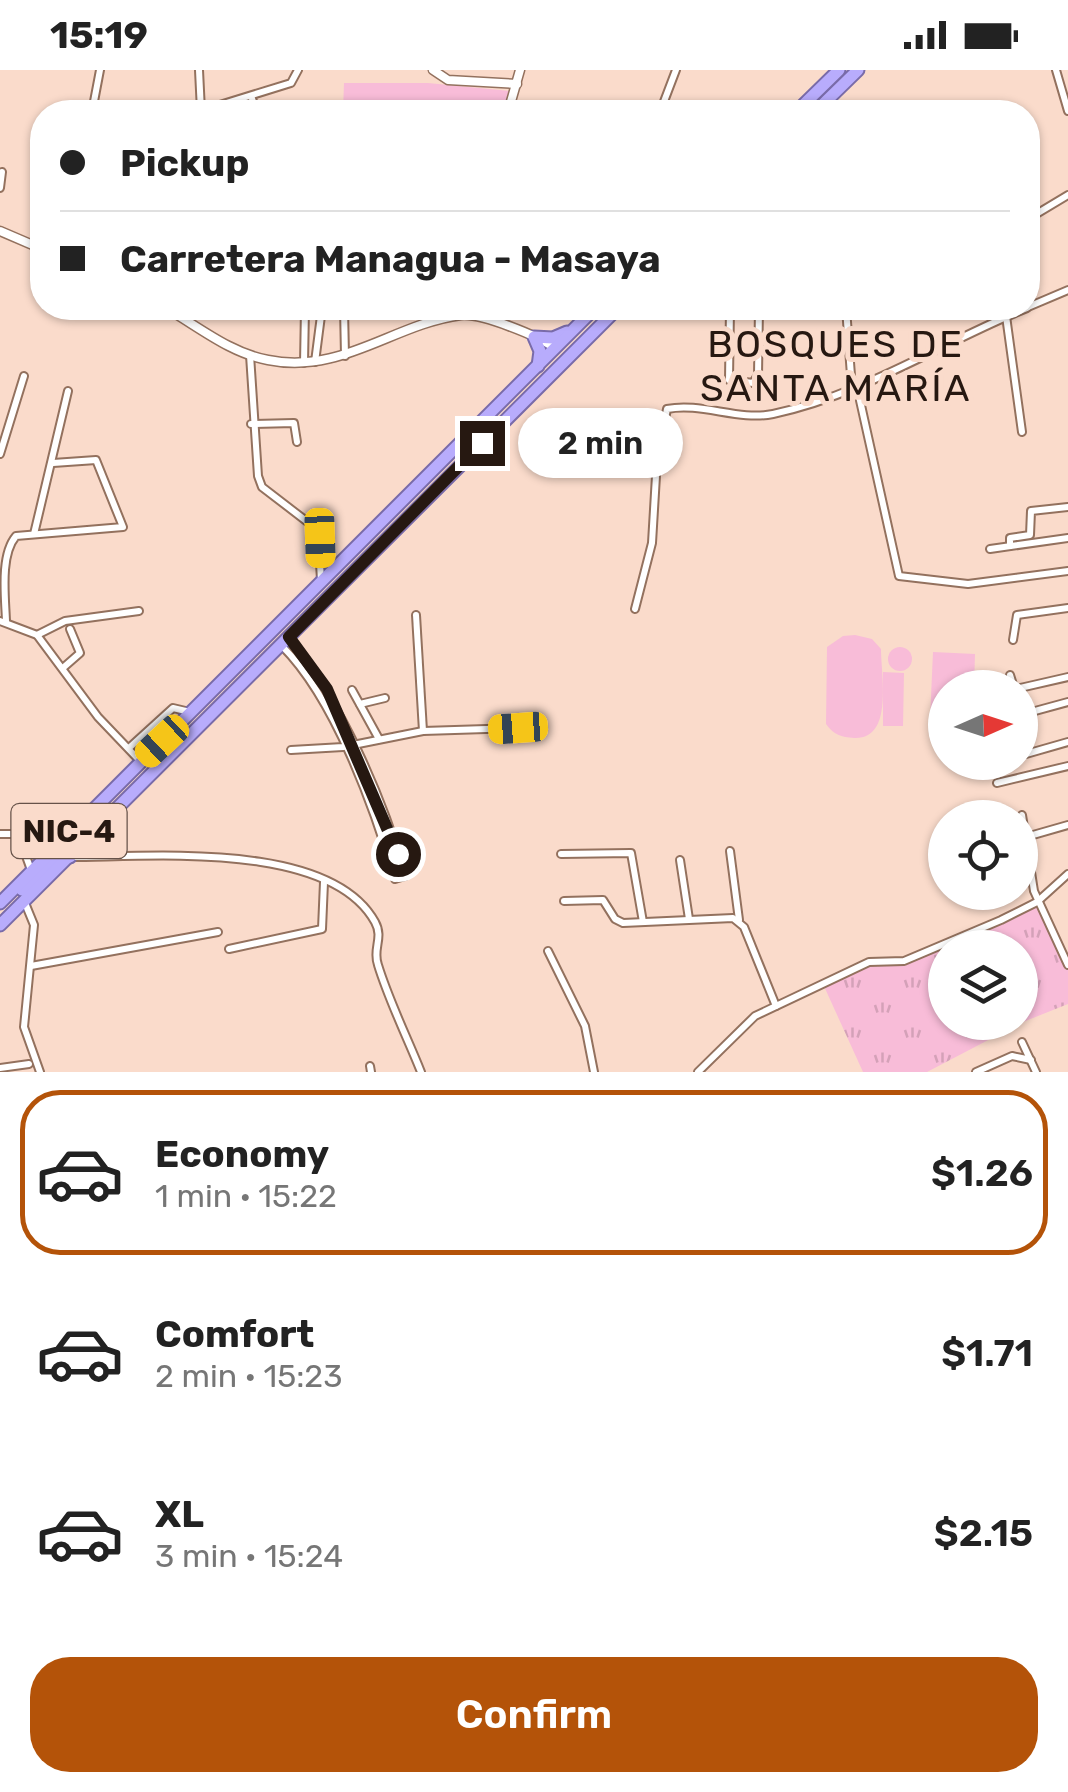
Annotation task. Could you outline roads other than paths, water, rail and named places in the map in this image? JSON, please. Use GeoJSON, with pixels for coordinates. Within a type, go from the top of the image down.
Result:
{"type":"FeatureCollection","features":[{"type":"Feature","properties":{"kind":"highway"},"geometry":{"type":"LineString","coordinates":[[812,100],[838,70]]}},
{"type":"Feature","properties":{"kind":"highway"},"geometry":{"type":"LineString","coordinates":[[821,100],[858,70]]}},
{"type":"Feature","properties":{"kind":"highway","name":"NIC-4"},"geometry":{"type":"LineString","coordinates":[[0,903],[583,320]]}},
{"type":"Feature","properties":{"kind":"highway","name":"NIC-4"},"geometry":{"type":"LineString","coordinates":[[0,926],[606,320]]}},
{"type":"Feature","properties":{"kind":"highway"},"geometry":{"type":"LineString","coordinates":[[538,366],[540,350],[534,336],[553,338],[576,326]]}},
{"type":"Feature","properties":{"kind":"highway"},"geometry":{"type":"LineString","coordinates":[[502,424],[546,376],[555,348],[593,332]]}},
{"type":"Feature","properties":{"kind":"highway"},"geometry":{"type":"LineString","coordinates":[[188,737],[191,713],[209,717]]}},
{"type":"Feature","properties":{"kind":"highway"},"geometry":{"type":"LineString","coordinates":[[82,844],[88,822],[128,781],[139,763]]}},
{"type":"Feature","properties":{"kind":"highway"},"geometry":{"type":"LineString","coordinates":[[0,903],[57,858],[70,856]]}},
{"type":"Feature","properties":{"kind":"street"},"geometry":{"type":"LineString","coordinates":[[94,100],[100,70]]}},
{"type":"Feature","properties":{"kind":"street"},"geometry":{"type":"LineString","coordinates":[[199,100],[200,70]]}},
{"type":"Feature","properties":{"kind":"street"},"geometry":{"type":"LineString","coordinates":[[238,100],[291,83],[298,70]]}},
{"type":"Feature","properties":{"kind":"street"},"geometry":{"type":"LineString","coordinates":[[432,70],[441,78],[517,84]]}},
{"type":"Feature","properties":{"kind":"street"},"geometry":{"type":"LineString","coordinates":[[477,82],[478,70]]}},
{"type":"Feature","properties":{"kind":"street"},"geometry":{"type":"LineString","coordinates":[[512,100],[520,70]]}},
{"type":"Feature","properties":{"kind":"street"},"geometry":{"type":"LineString","coordinates":[[665,100],[676,70]]}},
{"type":"Feature","properties":{"kind":"street"},"geometry":{"type":"LineString","coordinates":[[1056,70],[1068,111]]}},
{"type":"Feature","properties":{"kind":"street"},"geometry":{"type":"LineString","coordinates":[[251,96],[252,100]]}},
{"type":"Feature","properties":{"kind":"street"},"geometry":{"type":"LineString","coordinates":[[0,188],[2,172]]}},
{"type":"Feature","properties":{"kind":"street"},"geometry":{"type":"LineString","coordinates":[[1040,212],[1068,195]]}},
{"type":"Feature","properties":{"kind":"street"},"geometry":{"type":"LineString","coordinates":[[0,231],[30,244]]}},
{"type":"Feature","properties":{"kind":"street"},"geometry":{"type":"LineString","coordinates":[[1040,302],[1068,290]]}},
{"type":"Feature","properties":{"kind":"street"},"geometry":{"type":"LineString","coordinates":[[187,320],[250,355],[304,363],[345,358],[443,320]]}},
{"type":"Feature","properties":{"kind":"street"},"geometry":{"type":"LineString","coordinates":[[304,363],[305,320]]}},
{"type":"Feature","properties":{"kind":"street"},"geometry":{"type":"LineString","coordinates":[[315,362],[320,320]]}},
{"type":"Feature","properties":{"kind":"street"},"geometry":{"type":"LineString","coordinates":[[344,320],[345,358]]}},
{"type":"Feature","properties":{"kind":"street"},"geometry":{"type":"LineString","coordinates":[[493,320],[555,348]]}},
{"type":"Feature","properties":{"kind":"street"},"geometry":{"type":"LineString","coordinates":[[730,320],[729,380],[734,383],[753,383],[758,375],[759,320]]}},
{"type":"Feature","properties":{"kind":"street"},"geometry":{"type":"LineString","coordinates":[[847,320],[854,388],[899,576],[968,584],[1068,571]]}},
{"type":"Feature","properties":{"kind":"street"},"geometry":{"type":"LineString","coordinates":[[635,609],[652,543],[657,459],[666,410],[773,414],[854,388],[998,320]]}},
{"type":"Feature","properties":{"kind":"street"},"geometry":{"type":"LineString","coordinates":[[1007,320],[1022,432]]}},
{"type":"Feature","properties":{"kind":"street"},"geometry":{"type":"LineString","coordinates":[[250,355],[251,424],[262,487],[318,530],[322,581]]}},
{"type":"Feature","properties":{"kind":"street"},"geometry":{"type":"LineString","coordinates":[[0,454],[24,376]]}},
{"type":"Feature","properties":{"kind":"street"},"geometry":{"type":"LineString","coordinates":[[34,534],[68,390]]}},
{"type":"Feature","properties":{"kind":"street"},"geometry":{"type":"LineString","coordinates":[[251,424],[294,423],[296,442]]}},
{"type":"Feature","properties":{"kind":"street"},"geometry":{"type":"LineString","coordinates":[[53,464],[96,460],[123,526],[16,536],[6,544],[3,621],[37,635],[90,707],[139,763]]}},
{"type":"Feature","properties":{"kind":"street"},"geometry":{"type":"LineString","coordinates":[[1010,546],[1010,538],[1030,535],[1031,511],[1068,507]]}},
{"type":"Feature","properties":{"kind":"street"},"geometry":{"type":"LineString","coordinates":[[990,549],[1068,538]]}},
{"type":"Feature","properties":{"kind":"street"},"geometry":{"type":"LineString","coordinates":[[1014,640],[1017,616],[1068,608]]}},
{"type":"Feature","properties":{"kind":"street"},"geometry":{"type":"LineString","coordinates":[[37,635],[65,621],[140,611]]}},
{"type":"Feature","properties":{"kind":"street"},"geometry":{"type":"LineString","coordinates":[[416,615],[423,730]]}},
{"type":"Feature","properties":{"kind":"street"},"geometry":{"type":"LineString","coordinates":[[64,667],[80,653],[70,629]]}},
{"type":"Feature","properties":{"kind":"street"},"geometry":{"type":"LineString","coordinates":[[285,641],[316,670],[392,832],[404,876],[395,879],[379,827],[343,747],[308,674],[285,641]]}},
{"type":"Feature","properties":{"kind":"street"},"geometry":{"type":"LineString","coordinates":[[1038,683],[1068,677]]}},
{"type":"Feature","properties":{"kind":"street"},"geometry":{"type":"LineString","coordinates":[[352,690],[378,740]]}},
{"type":"Feature","properties":{"kind":"street"},"geometry":{"type":"LineString","coordinates":[[360,704],[385,698]]}},
{"type":"Feature","properties":{"kind":"street"},"geometry":{"type":"LineString","coordinates":[[1038,710],[1068,702]]}},
{"type":"Feature","properties":{"kind":"street"},"geometry":{"type":"LineString","coordinates":[[129,748],[173,708],[191,713]]}},
{"type":"Feature","properties":{"kind":"street"},"geometry":{"type":"LineString","coordinates":[[290,750],[343,747],[423,730],[518,728]]}},
{"type":"Feature","properties":{"kind":"street"},"geometry":{"type":"LineString","coordinates":[[1038,751],[1068,742]]}},
{"type":"Feature","properties":{"kind":"street"},"geometry":{"type":"LineString","coordinates":[[997,784],[1068,766]]}},
{"type":"Feature","properties":{"kind":"street"},"geometry":{"type":"LineString","coordinates":[[1038,834],[1068,825]]}},
{"type":"Feature","properties":{"kind":"street"},"geometry":{"type":"LineString","coordinates":[[0,834],[18,834],[23,857],[31,870]]}},
{"type":"Feature","properties":{"kind":"street"},"geometry":{"type":"LineString","coordinates":[[82,844],[89,857]]}},
{"type":"Feature","properties":{"kind":"street"},"geometry":{"type":"LineString","coordinates":[[730,850],[739,921],[776,1006]]}},
{"type":"Feature","properties":{"kind":"street"},"geometry":{"type":"LineString","coordinates":[[561,854],[631,853],[643,922]]}},
{"type":"Feature","properties":{"kind":"street"},"geometry":{"type":"LineString","coordinates":[[70,856],[226,856],[270,861],[324,882],[355,900],[381,935],[376,961],[421,1072]]}},
{"type":"Feature","properties":{"kind":"street"},"geometry":{"type":"LineString","coordinates":[[680,860],[689,918]]}},
{"type":"Feature","properties":{"kind":"street"},"geometry":{"type":"LineString","coordinates":[[1038,901],[1068,874]]}},
{"type":"Feature","properties":{"kind":"street"},"geometry":{"type":"LineString","coordinates":[[229,949],[322,929],[324,882]]}},
{"type":"Feature","properties":{"kind":"street"},"geometry":{"type":"LineString","coordinates":[[564,900],[604,900],[618,922],[727,917],[739,921]]}},
{"type":"Feature","properties":{"kind":"street"},"geometry":{"type":"LineString","coordinates":[[24,902],[34,925],[24,1027],[40,1072]]}},
{"type":"Feature","properties":{"kind":"street"},"geometry":{"type":"LineString","coordinates":[[1038,904],[1068,964]]}},
{"type":"Feature","properties":{"kind":"street"},"geometry":{"type":"LineString","coordinates":[[698,1072],[726,1040],[755,1016],[869,962],[904,960],[1019,910]]}},
{"type":"Feature","properties":{"kind":"street"},"geometry":{"type":"LineString","coordinates":[[31,966],[218,932]]}},
{"type":"Feature","properties":{"kind":"street"},"geometry":{"type":"LineString","coordinates":[[548,951],[585,1026],[594,1072]]}},
{"type":"Feature","properties":{"kind":"street"},"geometry":{"type":"LineString","coordinates":[[1022,1042],[1036,1072]]}},
{"type":"Feature","properties":{"kind":"street"},"geometry":{"type":"LineString","coordinates":[[976,1072],[992,1069],[1012,1056],[1031,1060]]}},
{"type":"Feature","properties":{"kind":"street"},"geometry":{"type":"LineString","coordinates":[[0,1068],[29,1064]]}},
{"type":"Feature","properties":{"kind":"district","name":"BOSQUES DE SANTA MARÍA"},"geometry":{"type":"Point","coordinates":[836,366]}}]}
